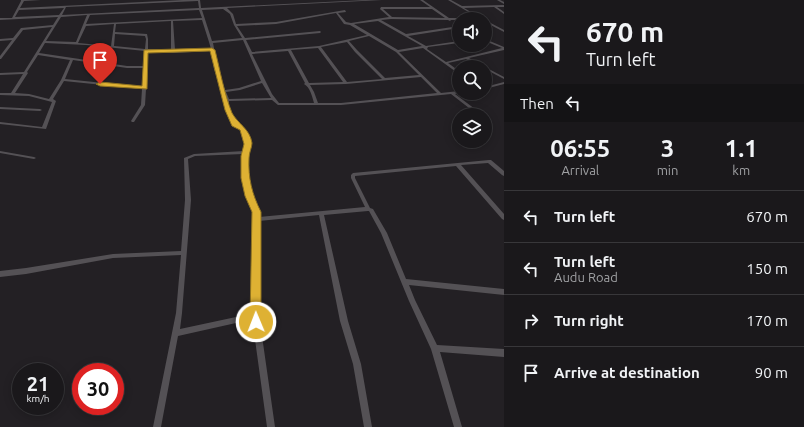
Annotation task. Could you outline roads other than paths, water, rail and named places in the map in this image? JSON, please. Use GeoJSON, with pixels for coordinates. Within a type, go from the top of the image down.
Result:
{"type":"FeatureCollection","features":[{"type":"Feature","properties":{"kind":"street"},"geometry":{"type":"LineString","coordinates":[[13,18],[22,0],[40,0]]}},
{"type":"Feature","properties":{"kind":"street"},"geometry":{"type":"LineString","coordinates":[[92,5],[95,0]]}},
{"type":"Feature","properties":{"kind":"street"},"geometry":{"type":"LineString","coordinates":[[18,9],[199,0],[200,9],[227,100],[226,104],[231,119],[234,124],[243,129],[247,138],[248,144],[246,152],[245,178],[249,196],[255,207],[256,322],[271,427]]}},
{"type":"Feature","properties":{"kind":"street"},"geometry":{"type":"LineString","coordinates":[[288,0],[292,4]]}},
{"type":"Feature","properties":{"kind":"street"},"geometry":{"type":"LineString","coordinates":[[0,19],[89,16],[381,0]]}},
{"type":"Feature","properties":{"kind":"street"},"geometry":{"type":"LineString","coordinates":[[421,0],[451,20]]}},
{"type":"Feature","properties":{"kind":"street"},"geometry":{"type":"LineString","coordinates":[[449,0],[470,12]]}},
{"type":"Feature","properties":{"kind":"street"},"geometry":{"type":"LineString","coordinates":[[498,0],[504,4]]}},
{"type":"Feature","properties":{"kind":"street"},"geometry":{"type":"LineString","coordinates":[[236,25],[276,23],[345,11],[336,2]]}},
{"type":"Feature","properties":{"kind":"street"},"geometry":{"type":"LineString","coordinates":[[461,7],[493,6],[504,4]]}},
{"type":"Feature","properties":{"kind":"street"},"geometry":{"type":"LineString","coordinates":[[13,93],[66,6]]}},
{"type":"Feature","properties":{"kind":"street"},"geometry":{"type":"LineString","coordinates":[[493,6],[504,13]]}},
{"type":"Feature","properties":{"kind":"street"},"geometry":{"type":"LineString","coordinates":[[229,10],[235,7]]}},
{"type":"Feature","properties":{"kind":"street"},"geometry":{"type":"LineString","coordinates":[[224,8],[229,10],[236,25],[242,33],[253,62],[272,99],[278,104],[383,101],[452,93]]}},
{"type":"Feature","properties":{"kind":"street"},"geometry":{"type":"LineString","coordinates":[[391,18],[381,8],[431,8]]}},
{"type":"Feature","properties":{"kind":"street"},"geometry":{"type":"LineString","coordinates":[[149,22],[150,12]]}},
{"type":"Feature","properties":{"kind":"street"},"geometry":{"type":"LineString","coordinates":[[336,13],[345,23],[351,24],[391,18],[451,20]]}},
{"type":"Feature","properties":{"kind":"street"},"geometry":{"type":"LineString","coordinates":[[77,42],[89,16]]}},
{"type":"Feature","properties":{"kind":"street"},"geometry":{"type":"LineString","coordinates":[[84,25],[204,19]]}},
{"type":"Feature","properties":{"kind":"street"},"geometry":{"type":"LineString","coordinates":[[378,20],[406,35],[452,68]]}},
{"type":"Feature","properties":{"kind":"street"},"geometry":{"type":"LineString","coordinates":[[172,21],[173,52]]}},
{"type":"Feature","properties":{"kind":"street"},"geometry":{"type":"LineString","coordinates":[[112,47],[115,34],[115,24]]}},
{"type":"Feature","properties":{"kind":"street"},"geometry":{"type":"LineString","coordinates":[[351,24],[397,51],[440,94]]}},
{"type":"Feature","properties":{"kind":"street"},"geometry":{"type":"LineString","coordinates":[[492,25],[504,31]]}},
{"type":"Feature","properties":{"kind":"street"},"geometry":{"type":"LineString","coordinates":[[0,58],[13,39],[23,29],[54,26]]}},
{"type":"Feature","properties":{"kind":"street"},"geometry":{"type":"LineString","coordinates":[[406,35],[452,27]]}},
{"type":"Feature","properties":{"kind":"street"},"geometry":{"type":"LineString","coordinates":[[210,42],[320,32]]}},
{"type":"Feature","properties":{"kind":"street"},"geometry":{"type":"LineString","coordinates":[[115,34],[146,35],[147,39],[145,51],[145,88],[143,105],[133,121]]}},
{"type":"Feature","properties":{"kind":"street"},"geometry":{"type":"LineString","coordinates":[[250,53],[319,47],[370,35]]}},
{"type":"Feature","properties":{"kind":"street"},"geometry":{"type":"LineString","coordinates":[[0,40],[13,39]]}},
{"type":"Feature","properties":{"kind":"street"},"geometry":{"type":"LineString","coordinates":[[348,41],[385,80]]}},
{"type":"Feature","properties":{"kind":"street"},"geometry":{"type":"LineString","coordinates":[[44,42],[77,42],[145,51],[173,52],[212,50]]}},
{"type":"Feature","properties":{"kind":"street"},"geometry":{"type":"LineString","coordinates":[[397,51],[452,43]]}},
{"type":"Feature","properties":{"kind":"street"},"geometry":{"type":"LineString","coordinates":[[492,43],[504,49]]}},
{"type":"Feature","properties":{"kind":"street"},"geometry":{"type":"LineString","coordinates":[[319,47],[346,83]]}},
{"type":"Feature","properties":{"kind":"street"},"geometry":{"type":"LineString","coordinates":[[445,63],[468,59],[504,49]]}},
{"type":"Feature","properties":{"kind":"street"},"geometry":{"type":"LineString","coordinates":[[289,50],[306,84],[312,92],[316,104]]}},
{"type":"Feature","properties":{"kind":"street"},"geometry":{"type":"LineString","coordinates":[[37,54],[72,60],[145,68]]}},
{"type":"Feature","properties":{"kind":"street"},"geometry":{"type":"LineString","coordinates":[[51,99],[63,80],[72,60]]}},
{"type":"Feature","properties":{"kind":"street"},"geometry":{"type":"LineString","coordinates":[[492,72],[504,78]]}},
{"type":"Feature","properties":{"kind":"street"},"geometry":{"type":"LineString","coordinates":[[0,74],[26,73]]}},
{"type":"Feature","properties":{"kind":"street"},"geometry":{"type":"LineString","coordinates":[[306,84],[346,83],[421,76]]}},
{"type":"Feature","properties":{"kind":"street"},"geometry":{"type":"LineString","coordinates":[[63,80],[145,88]]}},
{"type":"Feature","properties":{"kind":"street"},"geometry":{"type":"LineString","coordinates":[[224,91],[239,89],[264,82]]}},
{"type":"Feature","properties":{"kind":"street"},"geometry":{"type":"LineString","coordinates":[[492,86],[504,83]]}},
{"type":"Feature","properties":{"kind":"street"},"geometry":{"type":"LineString","coordinates":[[0,94],[13,93],[51,99]]}},
{"type":"Feature","properties":{"kind":"street"},"geometry":{"type":"LineString","coordinates":[[0,123],[44,128],[54,101],[51,99]]}},
{"type":"Feature","properties":{"kind":"street"},"geometry":{"type":"LineString","coordinates":[[227,100],[272,99]]}},
{"type":"Feature","properties":{"kind":"street"},"geometry":{"type":"LineString","coordinates":[[461,100],[471,108]]}},
{"type":"Feature","properties":{"kind":"street"},"geometry":{"type":"LineString","coordinates":[[0,108],[40,110]]}},
{"type":"Feature","properties":{"kind":"street"},"geometry":{"type":"LineString","coordinates":[[0,152],[34,158]]}},
{"type":"Feature","properties":{"kind":"street"},"geometry":{"type":"LineString","coordinates":[[156,427],[179,313],[188,200],[186,158],[194,155],[246,152]]}},
{"type":"Feature","properties":{"kind":"street"},"geometry":{"type":"LineString","coordinates":[[458,427],[434,348],[384,233],[373,213],[368,208],[353,178],[353,175],[490,161],[504,174]]}},
{"type":"Feature","properties":{"kind":"street"},"geometry":{"type":"LineString","coordinates":[[458,165],[504,218]]}},
{"type":"Feature","properties":{"kind":"street"},"geometry":{"type":"LineString","coordinates":[[255,219],[368,208]]}},
{"type":"Feature","properties":{"kind":"street"},"geometry":{"type":"LineString","coordinates":[[321,213],[344,321],[357,364],[368,427]]}},
{"type":"Feature","properties":{"kind":"street"},"geometry":{"type":"LineString","coordinates":[[0,274],[113,256],[183,253]]}},
{"type":"Feature","properties":{"kind":"street"},"geometry":{"type":"LineString","coordinates":[[405,282],[504,292]]}},
{"type":"Feature","properties":{"kind":"street"},"geometry":{"type":"LineString","coordinates":[[175,333],[236,320],[256,322]]}},
{"type":"Feature","properties":{"kind":"street"},"geometry":{"type":"LineString","coordinates":[[434,348],[504,353]]}}]}
